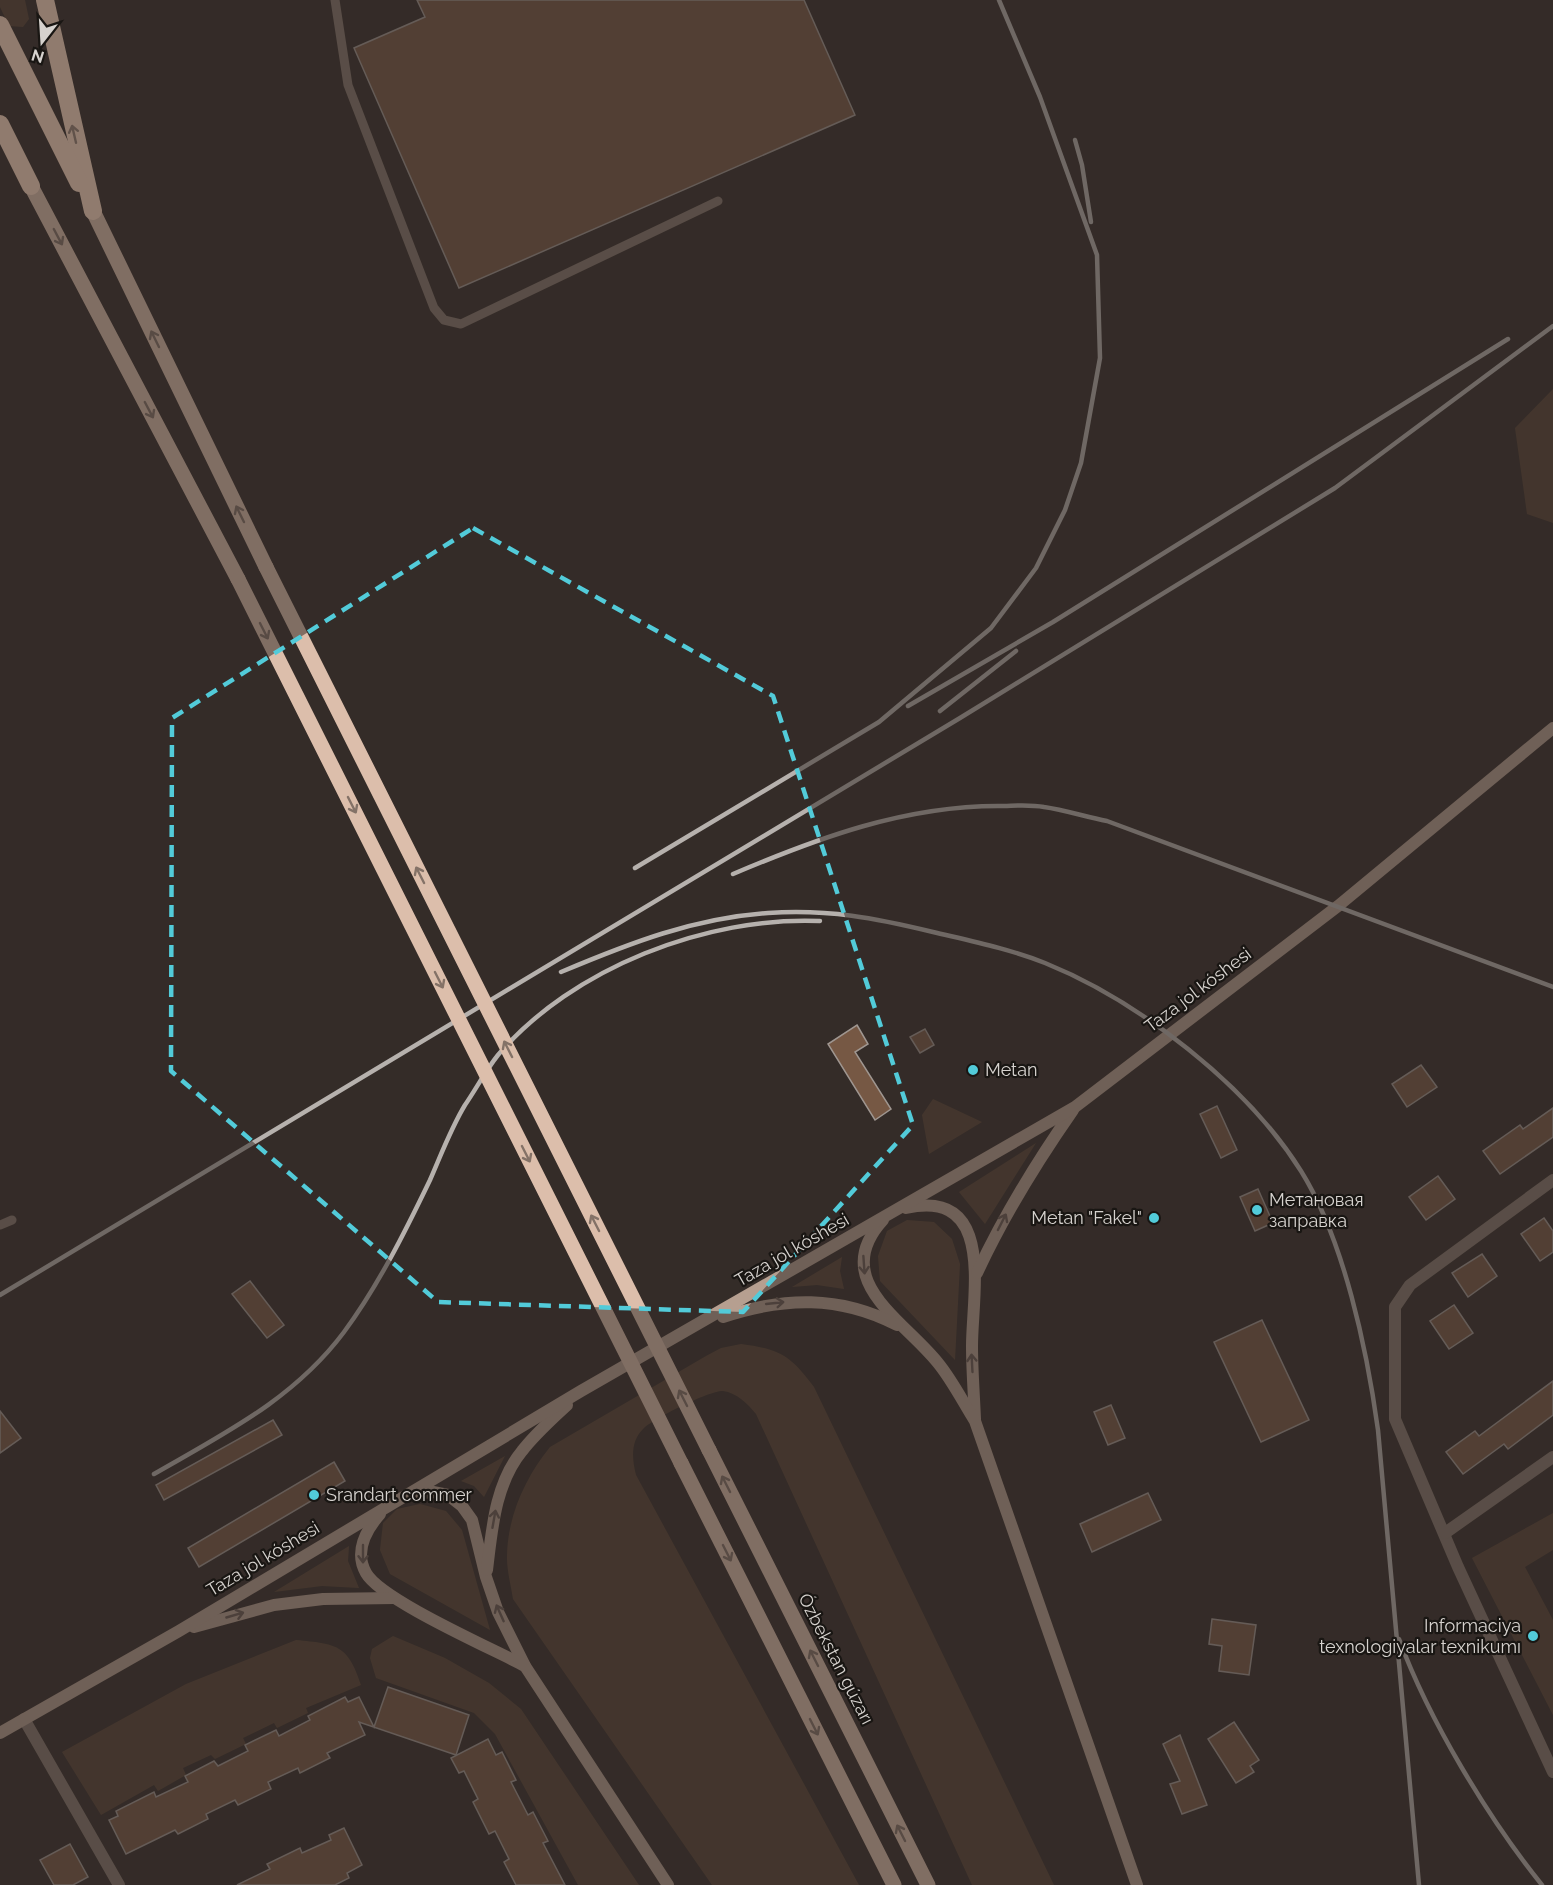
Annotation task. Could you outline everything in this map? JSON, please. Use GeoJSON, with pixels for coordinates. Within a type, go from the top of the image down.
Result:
{"type":"FeatureCollection","features":[{"type":"Feature","properties":{"kind":"highway"},"geometry":{"type":"LineString","coordinates":[[45,0],[93,211]]}},
{"type":"Feature","properties":{"kind":"highway"},"geometry":{"type":"LineString","coordinates":[[0,25],[93,211]]}},
{"type":"Feature","properties":{"kind":"highway"},"geometry":{"type":"LineString","coordinates":[[0,124],[31,186]]}},
{"type":"Feature","properties":{"kind":"highway"},"geometry":{"type":"LineString","coordinates":[[0,155],[31,186]]}},
{"type":"Feature","properties":{"kind":"main road"},"geometry":{"type":"LineString","coordinates":[[31,186],[238,579],[894,1885]]}},
{"type":"Feature","properties":{"kind":"main road","name":"Ózbekstan gúzarı"},"geometry":{"type":"LineString","coordinates":[[93,211],[266,567],[928,1885]]}},
{"type":"Feature","properties":{"kind":"main road","name":"Taza jol kóshesi"},"geometry":{"type":"LineString","coordinates":[[0,1733],[179,1631],[581,1391],[1075,1107],[1338,906],[1553,728]]}},
{"type":"Feature","properties":{"kind":"main road"},"geometry":{"type":"LineString","coordinates":[[977,1274],[1002,1220],[1034,1165],[1075,1107]]}},
{"type":"Feature","properties":{"kind":"main road"},"geometry":{"type":"LineString","coordinates":[[975,1421],[972,1347],[977,1274],[973,1242],[963,1222],[941,1207],[923,1204],[891,1213],[868,1240],[863,1254],[865,1275],[874,1297],[939,1363],[975,1421],[1137,1885]]}},
{"type":"Feature","properties":{"kind":"main road"},"geometry":{"type":"LineString","coordinates":[[699,1325],[759,1305],[799,1301],[838,1305],[873,1313],[909,1332]]}},
{"type":"Feature","properties":{"kind":"main road"},"geometry":{"type":"LineString","coordinates":[[486,1577],[494,1514],[505,1480],[520,1452],[581,1391]]}},
{"type":"Feature","properties":{"kind":"main road"},"geometry":{"type":"LineString","coordinates":[[525,1666],[394,1598],[367,1575],[361,1560],[369,1528],[392,1503],[419,1492],[433,1492],[448,1495],[462,1506],[472,1520],[486,1577],[498,1612],[525,1666],[668,1885]]}},
{"type":"Feature","properties":{"kind":"main road"},"geometry":{"type":"LineString","coordinates":[[179,1631],[274,1605],[323,1599],[394,1598]]}},
{"type":"Feature","properties":{"kind":"street"},"geometry":{"type":"LineString","coordinates":[[1553,1180],[1410,1285],[1395,1307],[1395,1419],[1553,1772]]}},
{"type":"Feature","properties":{"kind":"street"},"geometry":{"type":"LineString","coordinates":[[1445,1533],[1553,1457]]}},
{"type":"Feature","properties":{"kind":"street"},"geometry":{"type":"LineString","coordinates":[[24,1719],[119,1885]]}},
{"type":"Feature","properties":{"kind":"lane"},"geometry":{"type":"LineString","coordinates":[[335,0],[348,85],[434,308],[444,320],[461,324],[718,201]]}},
{"type":"Feature","properties":{"kind":"lane"},"geometry":{"type":"LineString","coordinates":[[0,1225],[12,1220]]}},
{"type":"Feature","properties":{"kind":"highlighted area"},"geometry":{"type":"Polygon","coordinates":[[[473,528],[773,696],[913,1125],[743,1312],[438,1302],[171,1071],[172,718],[473,528]]]}},
{"type":"Feature","properties":{"kind":"shaded area"},"geometry":{"type":"Polygon","coordinates":[[[0,0],[25,0],[29,19],[23,27],[9,26],[0,7],[0,0]]]}},
{"type":"Feature","properties":{"kind":"shaded area"},"geometry":{"type":"Polygon","coordinates":[[[1553,389],[1553,523],[1527,514],[1515,428],[1553,389]]]}},
{"type":"Feature","properties":{"kind":"shaded area"},"geometry":{"type":"Polygon","coordinates":[[[933,1099],[982,1122],[929,1154],[922,1115],[933,1099]]]}},
{"type":"Feature","properties":{"kind":"shaded area"},"geometry":{"type":"Polygon","coordinates":[[[1036,1143],[985,1224],[959,1192],[1036,1143]]]}},
{"type":"Feature","properties":{"kind":"shaded area"},"geometry":{"type":"Polygon","coordinates":[[[907,1220],[934,1222],[952,1239],[960,1264],[955,1360],[880,1281],[878,1256],[887,1231],[907,1220]]]}},
{"type":"Feature","properties":{"kind":"shaded area"},"geometry":{"type":"Polygon","coordinates":[[[842,1257],[840,1271],[844,1289],[817,1285],[792,1287],[842,1257]]]}},
{"type":"Feature","properties":{"kind":"shaded area"},"geometry":{"type":"Polygon","coordinates":[[[741,1344],[766,1348],[784,1356],[814,1387],[1054,1885],[972,1885],[756,1414],[737,1396],[723,1391],[706,1395],[649,1424],[639,1433],[634,1444],[633,1457],[636,1475],[859,1885],[712,1885],[513,1599],[507,1563],[510,1528],[525,1485],[550,1447],[706,1356],[721,1348],[741,1344]]]}},
{"type":"Feature","properties":{"kind":"shaded area"},"geometry":{"type":"Polygon","coordinates":[[[505,1456],[484,1497],[474,1486],[461,1481],[505,1456]]]}},
{"type":"Feature","properties":{"kind":"shaded area"},"geometry":{"type":"Polygon","coordinates":[[[420,1504],[446,1511],[462,1530],[490,1630],[390,1574],[380,1550],[383,1523],[397,1509],[420,1504]]]}},
{"type":"Feature","properties":{"kind":"shaded area","name":"Informaciya texnologiyalar texnikumı"},"geometry":{"type":"Polygon","coordinates":[[[1553,1513],[1553,1550],[1525,1567],[1553,1620],[1553,1715],[1472,1558],[1553,1513]]]}},
{"type":"Feature","properties":{"kind":"shaded area"},"geometry":{"type":"Polygon","coordinates":[[[349,1546],[348,1561],[359,1588],[322,1586],[274,1592],[349,1546]]]}},
{"type":"Feature","properties":{"kind":"shaded area"},"geometry":{"type":"Polygon","coordinates":[[[393,1636],[445,1658],[489,1683],[521,1709],[639,1885],[578,1885],[495,1734],[474,1713],[376,1678],[370,1658],[372,1649],[393,1636]]]}},
{"type":"Feature","properties":{"kind":"shaded area"},"geometry":{"type":"Polygon","coordinates":[[[296,1640],[331,1645],[339,1649],[351,1661],[361,1685],[306,1708],[308,1713],[277,1728],[274,1723],[243,1738],[246,1744],[215,1759],[211,1755],[183,1768],[186,1775],[158,1791],[154,1785],[101,1815],[62,1752],[186,1684],[296,1640]]]}},
{"type":"Feature","properties":{"kind":"building"},"geometry":{"type":"Polygon","coordinates":[[[417,0],[804,0],[855,115],[459,288],[354,48],[425,17],[417,0]]]}},
{"type":"Feature","properties":{"kind":"building"},"geometry":{"type":"Polygon","coordinates":[[[857,1025],[868,1044],[855,1052],[891,1109],[875,1120],[828,1044],[857,1025]]]}},
{"type":"Feature","properties":{"kind":"building"},"geometry":{"type":"Polygon","coordinates":[[[925,1029],[934,1045],[920,1053],[910,1037],[925,1029]]]}},
{"type":"Feature","properties":{"kind":"building"},"geometry":{"type":"Polygon","coordinates":[[[1421,1065],[1437,1087],[1407,1107],[1392,1084],[1421,1065]]]}},
{"type":"Feature","properties":{"kind":"building"},"geometry":{"type":"Polygon","coordinates":[[[1217,1106],[1237,1150],[1221,1158],[1200,1114],[1217,1106]]]}},
{"type":"Feature","properties":{"kind":"building"},"geometry":{"type":"Polygon","coordinates":[[[1553,1108],[1553,1137],[1500,1174],[1483,1151],[1520,1125],[1523,1129],[1553,1108]]]}},
{"type":"Feature","properties":{"kind":"building"},"geometry":{"type":"Polygon","coordinates":[[[1438,1176],[1455,1199],[1426,1220],[1409,1197],[1438,1176]]]}},
{"type":"Feature","properties":{"kind":"building","name":"Метановая заправка"},"geometry":{"type":"Polygon","coordinates":[[[1258,1189],[1273,1223],[1255,1231],[1240,1197],[1258,1189]]]}},
{"type":"Feature","properties":{"kind":"building"},"geometry":{"type":"Polygon","coordinates":[[[1544,1218],[1553,1231],[1553,1252],[1540,1261],[1521,1234],[1544,1218]]]}},
{"type":"Feature","properties":{"kind":"building"},"geometry":{"type":"Polygon","coordinates":[[[1482,1254],[1497,1276],[1468,1297],[1452,1273],[1482,1254]]]}},
{"type":"Feature","properties":{"kind":"building"},"geometry":{"type":"Polygon","coordinates":[[[250,1281],[284,1325],[267,1338],[232,1294],[250,1281]]]}},
{"type":"Feature","properties":{"kind":"building"},"geometry":{"type":"Polygon","coordinates":[[[1454,1305],[1473,1333],[1449,1349],[1430,1321],[1454,1305]]]}},
{"type":"Feature","properties":{"kind":"building"},"geometry":{"type":"Polygon","coordinates":[[[1262,1320],[1309,1420],[1261,1442],[1214,1342],[1262,1320]]]}},
{"type":"Feature","properties":{"kind":"building"},"geometry":{"type":"Polygon","coordinates":[[[1553,1381],[1553,1415],[1508,1449],[1504,1444],[1463,1474],[1446,1452],[1475,1431],[1479,1436],[1553,1381]]]}},
{"type":"Feature","properties":{"kind":"building"},"geometry":{"type":"Polygon","coordinates":[[[1111,1405],[1125,1438],[1108,1445],[1094,1412],[1111,1405]]]}},
{"type":"Feature","properties":{"kind":"building"},"geometry":{"type":"Polygon","coordinates":[[[0,1411],[21,1438],[0,1453],[0,1411]]]}},
{"type":"Feature","properties":{"kind":"building"},"geometry":{"type":"Polygon","coordinates":[[[273,1420],[282,1435],[164,1500],[156,1485],[273,1420]]]}},
{"type":"Feature","properties":{"kind":"building"},"geometry":{"type":"Polygon","coordinates":[[[334,1462],[345,1481],[199,1567],[188,1548],[334,1462]]]}},
{"type":"Feature","properties":{"kind":"building"},"geometry":{"type":"Polygon","coordinates":[[[1148,1493],[1161,1520],[1092,1552],[1080,1524],[1148,1493]]]}},
{"type":"Feature","properties":{"kind":"building"},"geometry":{"type":"Polygon","coordinates":[[[1212,1619],[1256,1625],[1249,1675],[1219,1671],[1222,1646],[1209,1644],[1212,1619]]]}},
{"type":"Feature","properties":{"kind":"building"},"geometry":{"type":"Polygon","coordinates":[[[388,1687],[469,1715],[456,1755],[359,1722],[365,1735],[327,1753],[330,1758],[300,1773],[298,1768],[268,1782],[271,1789],[238,1805],[235,1800],[206,1814],[208,1819],[178,1834],[175,1830],[126,1854],[109,1820],[118,1816],[116,1811],[154,1792],[156,1797],[188,1782],[185,1776],[214,1761],[218,1766],[248,1751],[245,1745],[276,1730],[279,1736],[310,1720],[308,1716],[345,1697],[348,1702],[359,1697],[374,1727],[388,1687]]]}},
{"type":"Feature","properties":{"kind":"building"},"geometry":{"type":"Polygon","coordinates":[[[1234,1722],[1259,1760],[1250,1766],[1254,1772],[1236,1783],[1208,1739],[1234,1722]]]}},
{"type":"Feature","properties":{"kind":"building"},"geometry":{"type":"Polygon","coordinates":[[[1180,1735],[1207,1805],[1182,1814],[1170,1784],[1180,1781],[1163,1744],[1180,1735]]]}},
{"type":"Feature","properties":{"kind":"building"},"geometry":{"type":"Polygon","coordinates":[[[488,1739],[496,1755],[502,1752],[516,1780],[511,1782],[528,1815],[533,1812],[548,1841],[543,1843],[565,1885],[516,1885],[504,1862],[509,1859],[495,1831],[489,1834],[473,1802],[478,1799],[464,1771],[459,1773],[451,1758],[488,1739]]]}},
{"type":"Feature","properties":{"kind":"building"},"geometry":{"type":"Polygon","coordinates":[[[344,1828],[362,1865],[347,1873],[349,1878],[335,1885],[237,1885],[270,1869],[267,1864],[300,1848],[302,1853],[331,1840],[329,1835],[344,1828]]]}},
{"type":"Feature","properties":{"kind":"building"},"geometry":{"type":"Polygon","coordinates":[[[70,1844],[88,1877],[73,1885],[54,1885],[40,1860],[70,1844]]]}},
{"type":"Feature","properties":{"kind":"railway"},"geometry":{"type":"LineString","coordinates":[[635,868],[879,722],[991,628],[1036,568],[1065,510],[1081,463],[1100,358],[1097,255],[1040,97],[999,0]]}},
{"type":"Feature","properties":{"kind":"railway"},"geometry":{"type":"LineString","coordinates":[[1075,140],[1082,165],[1091,222]]}},
{"type":"Feature","properties":{"kind":"railway"},"geometry":{"type":"LineString","coordinates":[[0,1295],[960,718],[1335,488],[1553,326]]}},
{"type":"Feature","properties":{"kind":"railway"},"geometry":{"type":"LineString","coordinates":[[908,706],[1053,622],[1508,339]]}},
{"type":"Feature","properties":{"kind":"railway"},"geometry":{"type":"LineString","coordinates":[[940,711],[1016,651]]}},
{"type":"Feature","properties":{"kind":"railway"},"geometry":{"type":"LineString","coordinates":[[733,874],[797,848],[862,826],[895,818],[963,807],[1038,806],[1107,821],[1553,987]]}},
{"type":"Feature","properties":{"kind":"railway"},"geometry":{"type":"LineString","coordinates":[[561,972],[637,942],[714,920],[768,913],[811,912],[891,923],[1018,954],[1081,979],[1117,999],[1188,1049],[1221,1077],[1251,1108],[1278,1139],[1301,1171],[1316,1199],[1330,1229],[1352,1296],[1360,1331],[1378,1430],[1419,1885]]}},
{"type":"Feature","properties":{"kind":"railway"},"geometry":{"type":"LineString","coordinates":[[154,1474],[232,1429],[281,1396],[324,1356],[344,1332],[368,1296],[421,1200],[465,1105],[498,1055],[528,1024],[564,997],[603,973],[644,954],[688,938],[732,928],[777,922],[820,921]]}},
{"type":"Feature","properties":{"kind":"railway"},"geometry":{"type":"LineString","coordinates":[[1399,1639],[1443,1735],[1501,1830],[1542,1885]]}},
{"type":"Feature","properties":{"kind":"place","name":"Metan"},"geometry":{"type":"Point","coordinates":[973,1070]}},
{"type":"Feature","properties":{"kind":"place","name":"Метановая заправка"},"geometry":{"type":"Point","coordinates":[1257,1210]}},
{"type":"Feature","properties":{"kind":"place","name":"Metan \"Fakel\""},"geometry":{"type":"Point","coordinates":[1154,1218]}},
{"type":"Feature","properties":{"kind":"place","name":"Srandart commer"},"geometry":{"type":"Point","coordinates":[314,1495]}},
{"type":"Feature","properties":{"kind":"place","name":"Informaciya texnologiyalar texnikumı"},"geometry":{"type":"Point","coordinates":[1533,1636]}}]}
